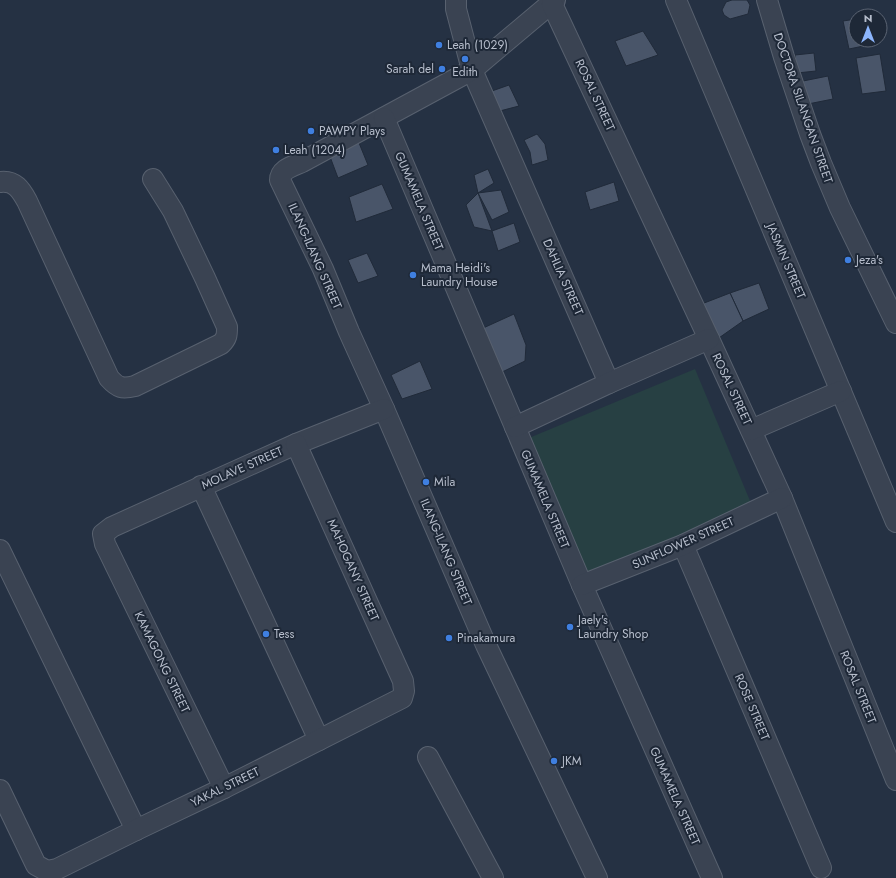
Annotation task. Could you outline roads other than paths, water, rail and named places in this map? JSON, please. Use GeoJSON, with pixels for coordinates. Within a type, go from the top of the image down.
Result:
{"type":"FeatureCollection","features":[{"type":"Feature","properties":{"kind":"street","name":"DAHLIA STREET"},"geometry":{"type":"LineString","coordinates":[[456,0],[456,9],[472,70],[609,383]]}},
{"type":"Feature","properties":{"kind":"street","name":"JASMIN STREET"},"geometry":{"type":"LineString","coordinates":[[676,0],[896,522]]}},
{"type":"Feature","properties":{"kind":"street","name":"DOCTORA SILANGAN STREET"},"geometry":{"type":"LineString","coordinates":[[767,0],[786,64],[821,163],[840,208],[896,324]]}},
{"type":"Feature","properties":{"kind":"street"},"geometry":{"type":"LineString","coordinates":[[384,118],[472,70],[553,2]]}},
{"type":"Feature","properties":{"kind":"street","name":"ROSAL STREET"},"geometry":{"type":"LineString","coordinates":[[553,2],[782,498],[896,780]]}},
{"type":"Feature","properties":{"kind":"street","name":"ILANG-ILANG STREET"},"geometry":{"type":"LineString","coordinates":[[384,118],[288,168],[280,175],[280,180],[323,269],[486,646],[597,878]]}},
{"type":"Feature","properties":{"kind":"street","name":"GUMAMELA STREET"},"geometry":{"type":"LineString","coordinates":[[384,118],[582,585],[712,878]]}},
{"type":"Feature","properties":{"kind":"street"},"geometry":{"type":"LineString","coordinates":[[0,182],[12,184],[17,187],[21,190],[28,201],[109,378],[115,385],[122,388],[135,386],[221,344],[226,340],[227,334],[227,327],[205,278],[173,211],[153,179]]}},
{"type":"Feature","properties":{"kind":"street"},"geometry":{"type":"LineString","coordinates":[[515,427],[609,383],[709,339]]}},
{"type":"Feature","properties":{"kind":"street"},"geometry":{"type":"LineString","coordinates":[[751,430],[841,391]]}},
{"type":"Feature","properties":{"kind":"street","name":"MOLAVE STREET"},"geometry":{"type":"LineString","coordinates":[[104,534],[112,526],[201,486],[296,444],[384,409]]}},
{"type":"Feature","properties":{"kind":"street","name":"MAHOGANY STREET"},"geometry":{"type":"LineString","coordinates":[[296,444],[403,681],[404,691],[402,698]]}},
{"type":"Feature","properties":{"kind":"street"},"geometry":{"type":"LineString","coordinates":[[201,486],[319,740]]}},
{"type":"Feature","properties":{"kind":"street","name":"SUNFLOWER STREET"},"geometry":{"type":"LineString","coordinates":[[582,585],[683,545],[782,498]]}},
{"type":"Feature","properties":{"kind":"street","name":"KAMAGONG STREET"},"geometry":{"type":"LineString","coordinates":[[104,534],[105,544],[224,788]]}},
{"type":"Feature","properties":{"kind":"street","name":"ROSE STREET"},"geometry":{"type":"LineString","coordinates":[[683,545],[821,868]]}},
{"type":"Feature","properties":{"kind":"street"},"geometry":{"type":"LineString","coordinates":[[0,550],[136,830]]}},
{"type":"Feature","properties":{"kind":"street","name":"YAKAL STREET"},"geometry":{"type":"LineString","coordinates":[[0,790],[36,865],[46,871],[57,869],[224,788],[402,698]]}},
{"type":"Feature","properties":{"kind":"street"},"geometry":{"type":"LineString","coordinates":[[428,757],[493,878]]}},
{"type":"Feature","properties":{"kind":"place","name":"Leah (1029)"},"geometry":{"type":"Point","coordinates":[439,45]}},
{"type":"Feature","properties":{"kind":"place","name":"Edith"},"geometry":{"type":"Point","coordinates":[465,59]}},
{"type":"Feature","properties":{"kind":"place","name":"Sarah del"},"geometry":{"type":"Point","coordinates":[442,69]}},
{"type":"Feature","properties":{"kind":"place","name":"PAWPY Plays"},"geometry":{"type":"Point","coordinates":[311,131]}},
{"type":"Feature","properties":{"kind":"place","name":"Leah (1204)"},"geometry":{"type":"Point","coordinates":[276,150]}},
{"type":"Feature","properties":{"kind":"place","name":"Jeza's"},"geometry":{"type":"Point","coordinates":[848,260]}},
{"type":"Feature","properties":{"kind":"place","name":"Mama Heidi's Laundry House"},"geometry":{"type":"Point","coordinates":[413,275]}},
{"type":"Feature","properties":{"kind":"place","name":"Mila"},"geometry":{"type":"Point","coordinates":[426,482]}},
{"type":"Feature","properties":{"kind":"place","name":"Jaely's Laundry Shop"},"geometry":{"type":"Point","coordinates":[570,627]}},
{"type":"Feature","properties":{"kind":"place","name":"Tess"},"geometry":{"type":"Point","coordinates":[266,634]}},
{"type":"Feature","properties":{"kind":"place","name":"Pinakamura"},"geometry":{"type":"Point","coordinates":[449,638]}},
{"type":"Feature","properties":{"kind":"place","name":"JKM"},"geometry":{"type":"Point","coordinates":[554,761]}}]}
